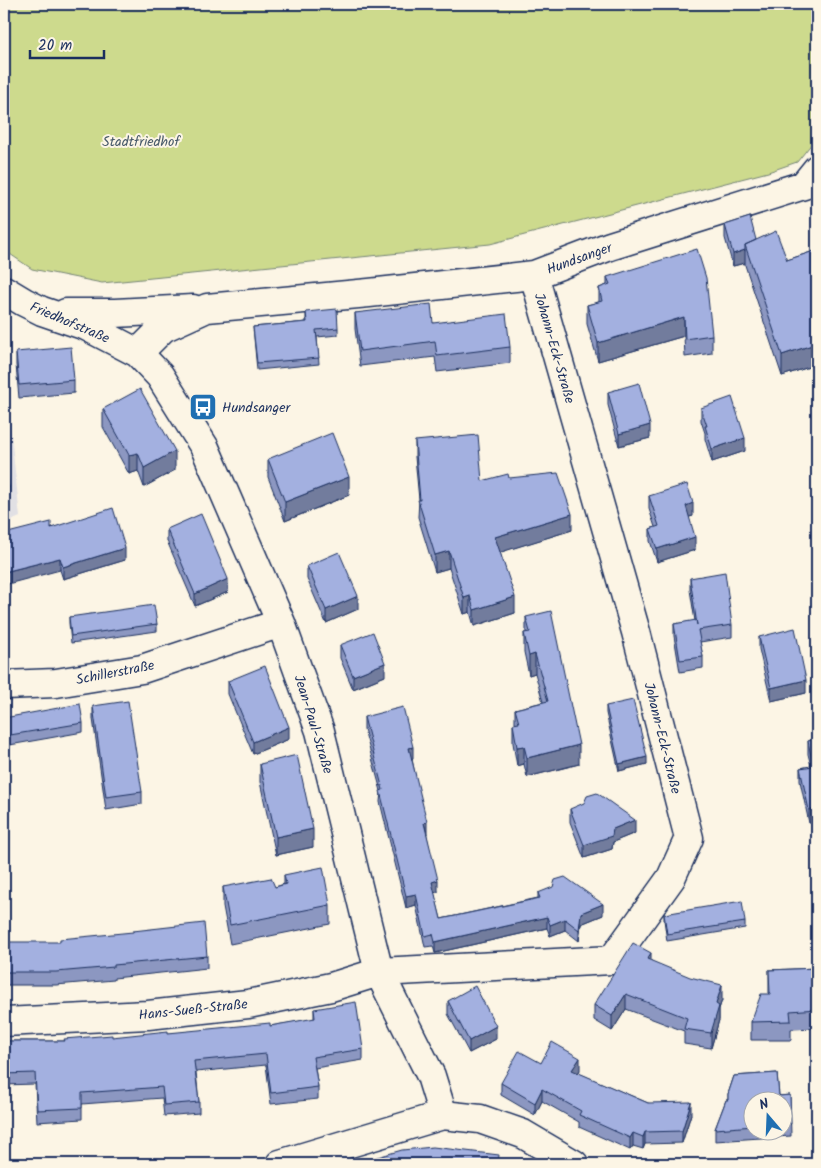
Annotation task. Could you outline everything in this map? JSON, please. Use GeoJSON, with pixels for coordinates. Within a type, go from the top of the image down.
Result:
{"type":"FeatureCollection","features":[{"type":"Feature","properties":{"kind":"street","name":"Hundsanger"},"geometry":{"type":"LineString","coordinates":[[42,311],[81,314],[207,308],[534,275],[610,246],[804,185],[817,169]]}},
{"type":"Feature","properties":{"kind":"street","name":"Johann-Eck-Straße"},"geometry":{"type":"LineString","coordinates":[[379,972],[612,960],[670,878],[689,838],[636,632],[534,275]]}},
{"type":"Feature","properties":{"kind":"street","name":"Friedhofstraße"},"geometry":{"type":"LineString","coordinates":[[4,290],[42,311],[86,326],[138,353]]}},
{"type":"Feature","properties":{"kind":"street","name":"Hundsanger"},"geometry":{"type":"LineString","coordinates":[[138,353],[163,328],[207,308]]}},
{"type":"Feature","properties":{"kind":"street","name":"Jean-Paul-Straße"},"geometry":{"type":"LineString","coordinates":[[138,353],[160,376],[205,448],[281,623],[320,731],[379,972],[431,1076],[443,1115]]}},
{"type":"Feature","properties":{"kind":"street","name":"Schillerstraße"},"geometry":{"type":"LineString","coordinates":[[4,685],[56,682],[142,669],[281,623]]}},
{"type":"Feature","properties":{"kind":"street","name":"Hans-Sueß-Straße"},"geometry":{"type":"LineString","coordinates":[[4,1022],[148,1015],[248,1004],[331,987],[379,972]]}},
{"type":"Feature","properties":{"kind":"street"},"geometry":{"type":"LineString","coordinates":[[280,1164],[443,1115],[480,1119],[523,1134],[574,1164]]}},
{"type":"Feature","properties":{"kind":"shaded area"},"geometry":{"type":"Polygon","coordinates":[[[4,371],[20,517],[4,524],[4,371]]]}},
{"type":"Feature","properties":{"kind":"green space","name":"Stadtfriedhof"},"geometry":{"type":"Polygon","coordinates":[[[4,4],[817,4],[817,137],[797,162],[768,172],[490,244],[102,283],[32,269],[4,250],[4,4]]]}},
{"type":"Feature","properties":{"kind":"building"},"geometry":{"type":"Polygon","coordinates":[[[750,217],[756,240],[745,245],[745,250],[733,254],[725,225],[750,217]]]}},
{"type":"Feature","properties":{"kind":"building"},"geometry":{"type":"Polygon","coordinates":[[[776,231],[787,260],[817,250],[817,351],[815,344],[782,355],[745,245],[776,231]]]}},
{"type":"Feature","properties":{"kind":"building"},"geometry":{"type":"Polygon","coordinates":[[[697,249],[706,278],[712,335],[685,339],[684,317],[598,343],[587,305],[602,301],[599,288],[610,284],[607,277],[697,249]]]}},
{"type":"Feature","properties":{"kind":"building"},"geometry":{"type":"Polygon","coordinates":[[[431,304],[433,323],[506,314],[510,347],[437,356],[435,341],[360,351],[355,313],[431,304]]]}},
{"type":"Feature","properties":{"kind":"building"},"geometry":{"type":"Polygon","coordinates":[[[337,309],[338,328],[316,330],[319,358],[257,363],[253,327],[307,322],[306,312],[337,309]]]}},
{"type":"Feature","properties":{"kind":"building"},"geometry":{"type":"Polygon","coordinates":[[[71,347],[74,380],[19,385],[16,352],[71,347]]]}},
{"type":"Feature","properties":{"kind":"building"},"geometry":{"type":"Polygon","coordinates":[[[639,383],[650,425],[619,434],[608,392],[639,383]]]}},
{"type":"Feature","properties":{"kind":"building"},"geometry":{"type":"Polygon","coordinates":[[[140,389],[175,451],[144,468],[138,453],[129,455],[103,409],[140,389]]]}},
{"type":"Feature","properties":{"kind":"building"},"geometry":{"type":"Polygon","coordinates":[[[732,397],[745,438],[712,449],[701,408],[732,397]]]}},
{"type":"Feature","properties":{"kind":"building"},"geometry":{"type":"Polygon","coordinates":[[[332,433],[349,477],[285,502],[268,459],[332,433]]]}},
{"type":"Feature","properties":{"kind":"building"},"geometry":{"type":"Polygon","coordinates":[[[478,435],[482,481],[508,474],[509,478],[558,473],[572,514],[495,537],[515,597],[474,610],[470,596],[464,598],[449,551],[435,555],[418,500],[420,500],[415,441],[478,435]]]}},
{"type":"Feature","properties":{"kind":"building"},"geometry":{"type":"Polygon","coordinates":[[[5,455],[9,488],[4,488],[5,455]]]}},
{"type":"Feature","properties":{"kind":"building"},"geometry":{"type":"Polygon","coordinates":[[[687,484],[693,503],[686,506],[695,537],[657,549],[650,529],[659,526],[649,496],[687,484]]]}},
{"type":"Feature","properties":{"kind":"building"},"geometry":{"type":"Polygon","coordinates":[[[113,508],[125,548],[63,567],[60,558],[4,572],[4,534],[51,522],[51,528],[113,508]]]}},
{"type":"Feature","properties":{"kind":"building"},"geometry":{"type":"Polygon","coordinates":[[[201,514],[228,579],[195,594],[167,529],[201,514]]]}},
{"type":"Feature","properties":{"kind":"building"},"geometry":{"type":"Polygon","coordinates":[[[339,552],[358,596],[326,610],[307,566],[339,552]]]}},
{"type":"Feature","properties":{"kind":"building"},"geometry":{"type":"Polygon","coordinates":[[[725,572],[732,625],[698,630],[703,657],[680,660],[674,624],[696,620],[697,625],[690,578],[725,572]]]}},
{"type":"Feature","properties":{"kind":"building"},"geometry":{"type":"Polygon","coordinates":[[[154,605],[157,624],[71,636],[69,617],[154,605]]]}},
{"type":"Feature","properties":{"kind":"building"},"geometry":{"type":"Polygon","coordinates":[[[551,611],[579,745],[527,758],[524,746],[517,747],[513,724],[519,723],[515,709],[548,701],[535,654],[529,656],[524,633],[530,632],[526,617],[551,611]]]}},
{"type":"Feature","properties":{"kind":"building"},"geometry":{"type":"Polygon","coordinates":[[[795,628],[806,680],[771,688],[759,637],[795,628]]]}},
{"type":"Feature","properties":{"kind":"building"},"geometry":{"type":"Polygon","coordinates":[[[373,632],[385,663],[353,676],[340,645],[373,632]]]}},
{"type":"Feature","properties":{"kind":"building"},"geometry":{"type":"Polygon","coordinates":[[[265,666],[289,727],[253,742],[228,681],[265,666]]]}},
{"type":"Feature","properties":{"kind":"building"},"geometry":{"type":"Polygon","coordinates":[[[633,700],[647,757],[619,764],[606,706],[633,700]]]}},
{"type":"Feature","properties":{"kind":"building"},"geometry":{"type":"Polygon","coordinates":[[[128,701],[142,792],[106,797],[93,706],[128,701]]]}},
{"type":"Feature","properties":{"kind":"building"},"geometry":{"type":"Polygon","coordinates":[[[80,704],[83,723],[4,736],[4,718],[80,704]]]}},
{"type":"Feature","properties":{"kind":"building"},"geometry":{"type":"Polygon","coordinates":[[[403,707],[413,747],[409,748],[427,822],[424,823],[438,880],[432,882],[441,919],[540,898],[538,893],[553,887],[555,880],[565,877],[603,904],[581,913],[579,930],[565,919],[550,925],[547,917],[435,942],[433,934],[425,936],[416,894],[406,896],[380,791],[383,790],[364,717],[403,707]]]}},
{"type":"Feature","properties":{"kind":"building"},"geometry":{"type":"Polygon","coordinates":[[[817,739],[817,809],[809,810],[800,768],[813,766],[808,741],[817,739]]]}},
{"type":"Feature","properties":{"kind":"building"},"geometry":{"type":"Polygon","coordinates":[[[297,755],[313,829],[276,837],[260,764],[297,755]]]}},
{"type":"Feature","properties":{"kind":"building"},"geometry":{"type":"Polygon","coordinates":[[[597,793],[635,820],[613,829],[612,836],[584,845],[570,809],[584,803],[587,796],[597,793]]]}},
{"type":"Feature","properties":{"kind":"building"},"geometry":{"type":"Polygon","coordinates":[[[323,867],[330,905],[230,925],[223,887],[271,878],[275,887],[286,884],[284,875],[323,867]]]}},
{"type":"Feature","properties":{"kind":"building"},"geometry":{"type":"Polygon","coordinates":[[[742,901],[745,922],[667,934],[664,914],[742,901]]]}},
{"type":"Feature","properties":{"kind":"building"},"geometry":{"type":"Polygon","coordinates":[[[204,923],[207,956],[56,972],[4,972],[4,942],[60,942],[60,939],[204,923]]]}},
{"type":"Feature","properties":{"kind":"building"},"geometry":{"type":"Polygon","coordinates":[[[633,943],[651,953],[647,959],[690,977],[722,985],[716,1004],[719,1006],[711,1033],[684,1029],[687,1018],[626,994],[612,1016],[594,1005],[633,943]]]}},
{"type":"Feature","properties":{"kind":"building"},"geometry":{"type":"Polygon","coordinates":[[[817,968],[817,1009],[790,1011],[791,1021],[751,1022],[761,994],[770,994],[769,970],[817,968]]]}},
{"type":"Feature","properties":{"kind":"building"},"geometry":{"type":"Polygon","coordinates":[[[475,986],[496,1026],[469,1041],[448,1001],[475,986]]]}},
{"type":"Feature","properties":{"kind":"building"},"geometry":{"type":"Polygon","coordinates":[[[356,1002],[363,1049],[313,1057],[318,1087],[271,1093],[266,1054],[194,1061],[199,1102],[164,1105],[162,1087],[82,1093],[82,1108],[37,1110],[35,1073],[4,1074],[4,1041],[65,1041],[64,1039],[112,1035],[112,1037],[168,1031],[168,1033],[270,1023],[270,1026],[315,1018],[314,1009],[356,1002]]]}},
{"type":"Feature","properties":{"kind":"building"},"geometry":{"type":"Polygon","coordinates":[[[552,1042],[580,1058],[572,1070],[648,1103],[691,1102],[682,1131],[645,1132],[643,1137],[633,1133],[630,1138],[579,1115],[581,1111],[542,1089],[535,1103],[501,1083],[519,1051],[541,1063],[552,1042]]]}},
{"type":"Feature","properties":{"kind":"building"},"geometry":{"type":"Polygon","coordinates":[[[777,1073],[778,1090],[744,1090],[744,1127],[715,1129],[726,1100],[728,1100],[734,1076],[777,1073]]]}},
{"type":"Feature","properties":{"kind":"building"},"geometry":{"type":"Polygon","coordinates":[[[433,1147],[499,1155],[498,1164],[375,1164],[374,1158],[402,1150],[433,1147]]]}},
{"type":"Feature","properties":{"kind":"place","name":"Hundsanger"},"geometry":{"type":"Point","coordinates":[203,407]}}]}
